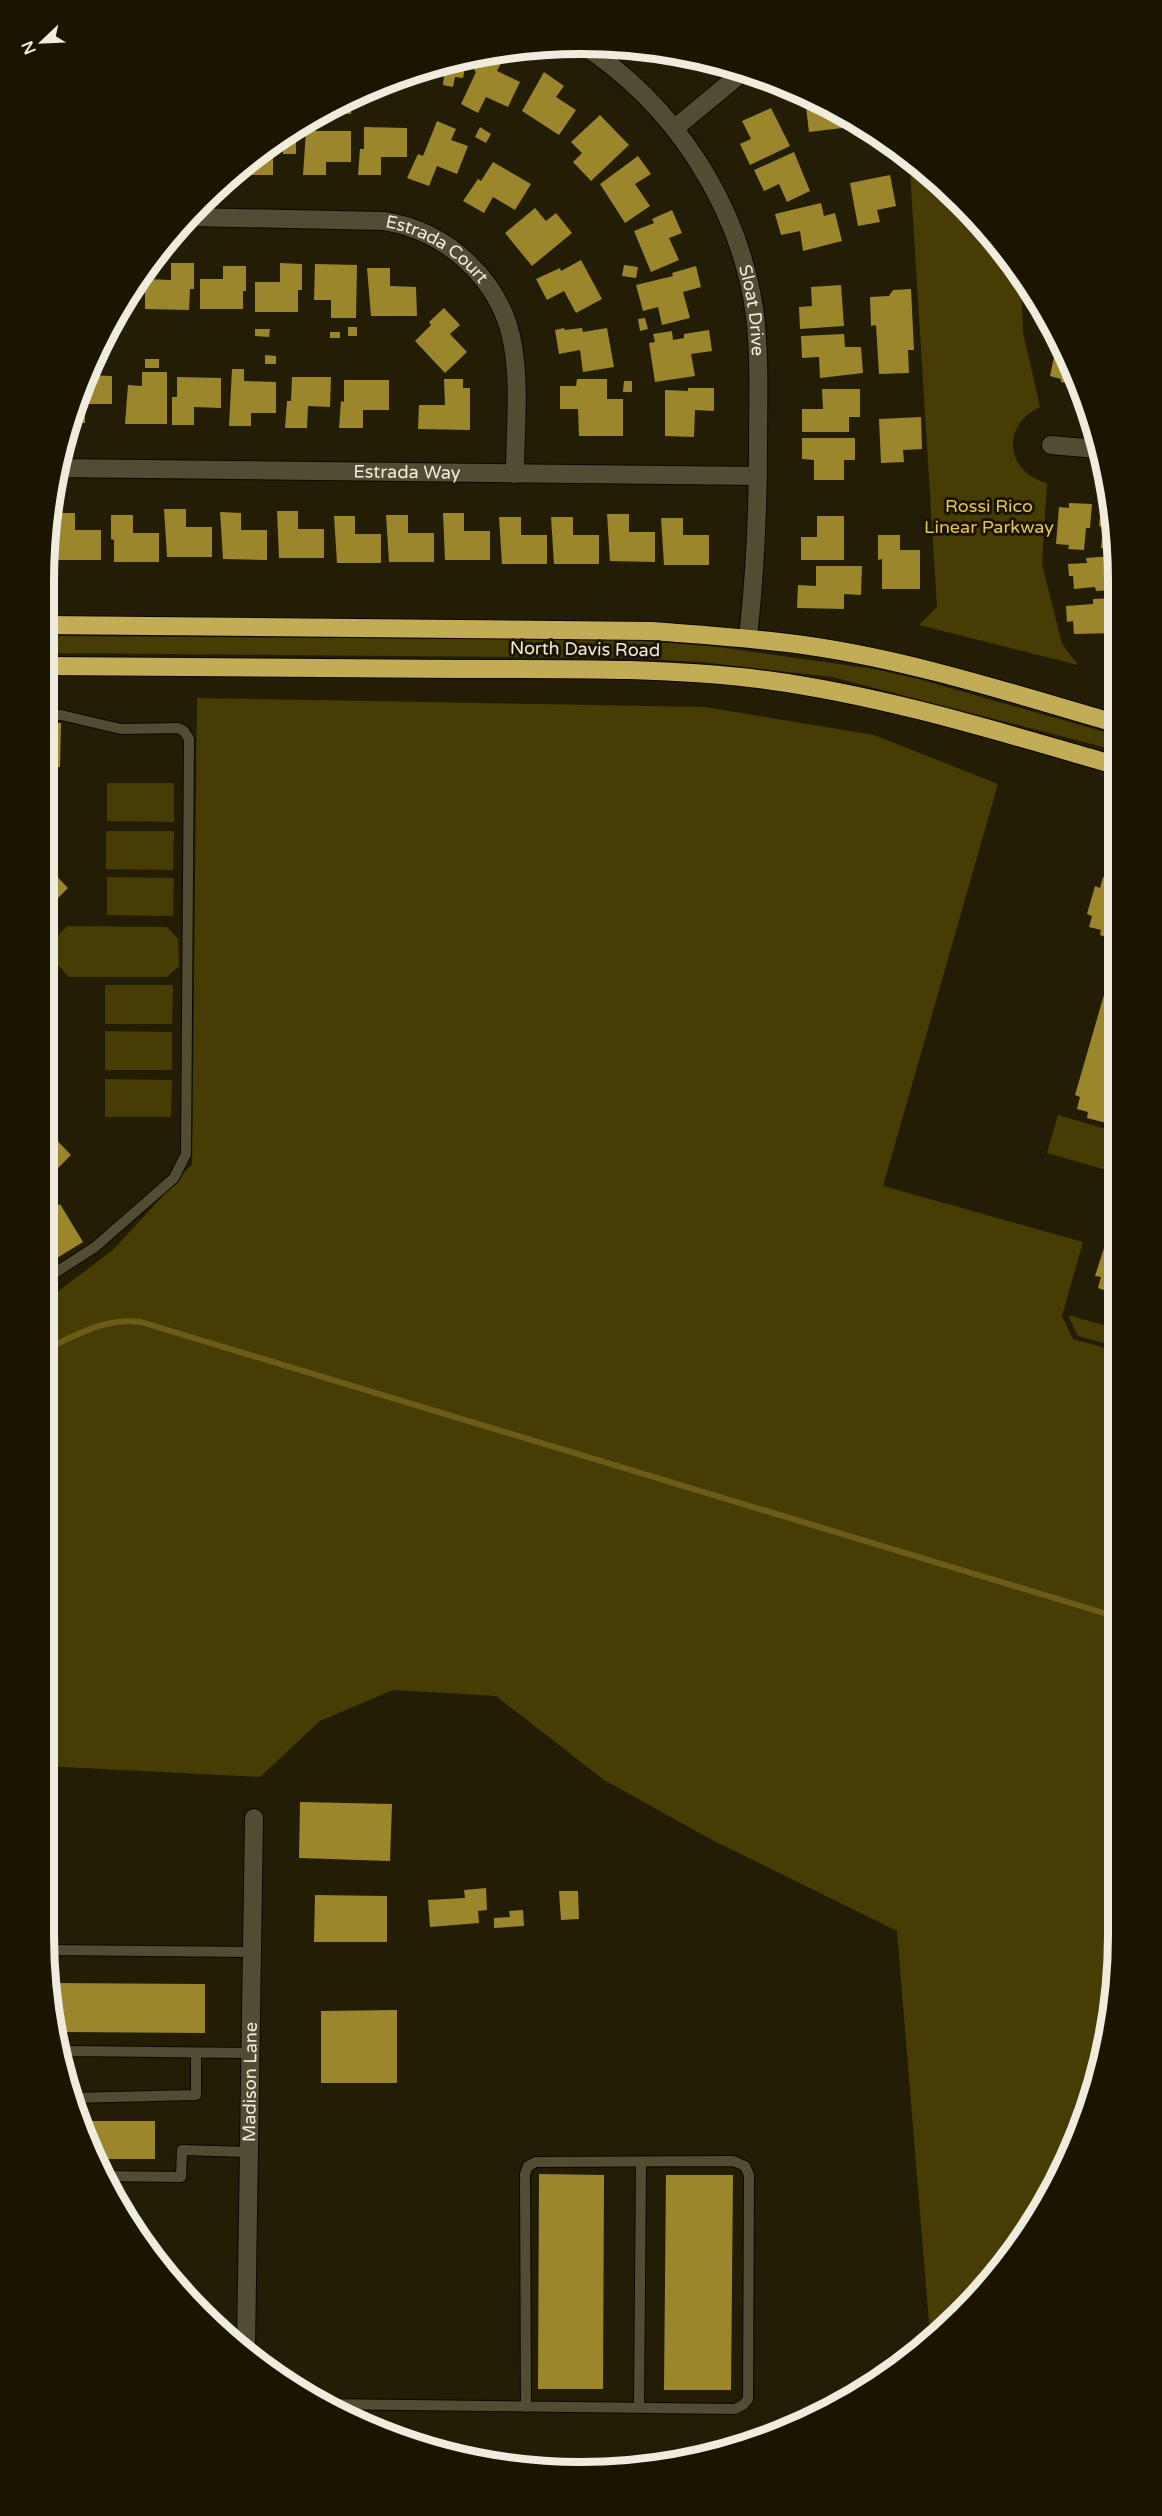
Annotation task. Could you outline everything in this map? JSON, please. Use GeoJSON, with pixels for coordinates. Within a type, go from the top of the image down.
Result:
{"type":"FeatureCollection","features":[{"type":"Feature","properties":{"kind":"highway","name":"North Davis Road"},"geometry":{"type":"LineString","coordinates":[[54,625],[651,631],[748,638],[811,646],[910,666],[1108,721]]}},
{"type":"Feature","properties":{"kind":"highway","name":"North Davis Road"},"geometry":{"type":"LineString","coordinates":[[54,666],[499,669],[712,674],[858,695],[921,710],[1108,763]]}},
{"type":"Feature","properties":{"kind":"street","name":"Sloat Drive"},"geometry":{"type":"LineString","coordinates":[[595,54],[626,78],[675,128],[712,186],[732,229],[745,271],[757,341],[758,476],[756,538],[748,638]]}},
{"type":"Feature","properties":{"kind":"street"},"geometry":{"type":"LineString","coordinates":[[675,128],[736,78]]}},
{"type":"Feature","properties":{"kind":"street","name":"Estrada Court"},"geometry":{"type":"LineString","coordinates":[[200,217],[398,223],[428,234],[464,257],[493,293],[504,313],[513,342],[516,369],[515,474]]}},
{"type":"Feature","properties":{"kind":"street"},"geometry":{"type":"LineString","coordinates":[[1051,445],[1091,448]]}},
{"type":"Feature","properties":{"kind":"street","name":"Estrada Way"},"geometry":{"type":"LineString","coordinates":[[66,468],[758,476]]}},
{"type":"Feature","properties":{"kind":"street","name":"Madison Lane"},"geometry":{"type":"LineString","coordinates":[[246,2341],[254,1818]]}},
{"type":"Feature","properties":{"kind":"lane"},"geometry":{"type":"LineString","coordinates":[[54,715],[121,729],[178,728],[184,731],[189,739],[189,751],[186,1154],[174,1178],[95,1247],[54,1274]]}},
{"type":"Feature","properties":{"kind":"lane"},"geometry":{"type":"LineString","coordinates":[[54,1950],[251,1952]]}},
{"type":"Feature","properties":{"kind":"lane"},"geometry":{"type":"LineString","coordinates":[[67,2051],[249,2053]]}},
{"type":"Feature","properties":{"kind":"lane"},"geometry":{"type":"LineString","coordinates":[[80,2098],[196,2095],[196,2053]]}},
{"type":"Feature","properties":{"kind":"lane"},"geometry":{"type":"LineString","coordinates":[[113,2176],[181,2177],[182,2150],[248,2152]]}},
{"type":"Feature","properties":{"kind":"lane"},"geometry":{"type":"LineString","coordinates":[[341,2404],[526,2407],[639,2407],[735,2409],[743,2405],[748,2399],[749,2175],[745,2166],[733,2161],[536,2162],[528,2166],[525,2174],[526,2407]]}},
{"type":"Feature","properties":{"kind":"lane"},"geometry":{"type":"LineString","coordinates":[[639,2407],[641,2163]]}},
{"type":"Feature","properties":{"kind":"green space","name":"Rossi Rico Linear Parkway"},"geometry":{"type":"Polygon","coordinates":[[[910,170],[954,208],[999,260],[1022,292],[1023,332],[1040,407],[1027,415],[1018,425],[1013,448],[1016,459],[1023,469],[1033,477],[1047,483],[1042,564],[1062,644],[1078,665],[919,625],[937,607],[910,170]]]}},
{"type":"Feature","properties":{"kind":"green space"},"geometry":{"type":"Polygon","coordinates":[[[54,636],[631,640],[718,647],[874,669],[918,679],[1108,733],[1108,748],[832,677],[702,662],[631,658],[54,653],[54,636]]]}},
{"type":"Feature","properties":{"kind":"green space"},"geometry":{"type":"Polygon","coordinates":[[[197,698],[705,707],[874,735],[998,784],[883,1186],[1083,1242],[1062,1316],[1073,1339],[1108,1349],[1107,1969],[1098,2038],[1090,2071],[1068,2137],[1054,2168],[1019,2228],[999,2256],[954,2308],[930,2330],[897,1931],[714,1841],[604,1780],[496,1696],[393,1690],[320,1721],[260,1777],[54,1767],[54,1294],[114,1249],[192,1164],[197,698]]]}},
{"type":"Feature","properties":{"kind":"green space"},"geometry":{"type":"Polygon","coordinates":[[[107,783],[174,783],[174,822],[107,821],[107,783]]]}},
{"type":"Feature","properties":{"kind":"green space"},"geometry":{"type":"Polygon","coordinates":[[[106,831],[174,831],[173,870],[106,869],[106,831]]]}},
{"type":"Feature","properties":{"kind":"green space"},"geometry":{"type":"Polygon","coordinates":[[[107,877],[174,878],[173,916],[107,915],[107,877]]]}},
{"type":"Feature","properties":{"kind":"green space"},"geometry":{"type":"Polygon","coordinates":[[[67,926],[167,927],[178,939],[179,966],[167,977],[69,977],[58,965],[58,936],[67,926]]]}},
{"type":"Feature","properties":{"kind":"green space"},"geometry":{"type":"Polygon","coordinates":[[[1108,965],[1108,979],[1104,978],[1108,965]]]}},
{"type":"Feature","properties":{"kind":"green space"},"geometry":{"type":"Polygon","coordinates":[[[105,985],[173,985],[172,1024],[105,1024],[105,985]]]}},
{"type":"Feature","properties":{"kind":"green space"},"geometry":{"type":"Polygon","coordinates":[[[105,1031],[172,1032],[172,1070],[105,1070],[105,1031]]]}},
{"type":"Feature","properties":{"kind":"green space"},"geometry":{"type":"Polygon","coordinates":[[[105,1079],[172,1080],[171,1117],[105,1117],[105,1079]]]}},
{"type":"Feature","properties":{"kind":"green space"},"geometry":{"type":"Polygon","coordinates":[[[1058,1115],[1108,1130],[1108,1171],[1047,1153],[1058,1115]]]}},
{"type":"Feature","properties":{"kind":"green space"},"geometry":{"type":"Polygon","coordinates":[[[1068,1315],[1108,1326],[1108,1344],[1078,1336],[1068,1315]]]}},
{"type":"Feature","properties":{"kind":"building"},"geometry":{"type":"Polygon","coordinates":[[[502,60],[497,71],[520,82],[508,107],[486,97],[478,113],[461,104],[476,72],[474,70],[477,64],[502,60]]]}},
{"type":"Feature","properties":{"kind":"building"},"geometry":{"type":"Polygon","coordinates":[[[465,67],[463,78],[455,77],[453,87],[443,85],[444,75],[438,74],[465,67]]]}},
{"type":"Feature","properties":{"kind":"building"},"geometry":{"type":"Polygon","coordinates":[[[544,72],[564,86],[556,97],[576,110],[559,135],[522,111],[544,72]]]}},
{"type":"Feature","properties":{"kind":"building"},"geometry":{"type":"Polygon","coordinates":[[[351,106],[351,114],[339,113],[351,106]]]}},
{"type":"Feature","properties":{"kind":"building"},"geometry":{"type":"Polygon","coordinates":[[[806,107],[814,108],[848,127],[809,132],[806,107]]]}},
{"type":"Feature","properties":{"kind":"building"},"geometry":{"type":"Polygon","coordinates":[[[771,108],[790,146],[750,165],[740,144],[751,139],[742,121],[771,108]]]}},
{"type":"Feature","properties":{"kind":"building"},"geometry":{"type":"Polygon","coordinates":[[[600,115],[629,145],[591,181],[573,162],[582,153],[571,142],[600,115]]]}},
{"type":"Feature","properties":{"kind":"building"},"geometry":{"type":"Polygon","coordinates":[[[437,121],[456,129],[451,140],[468,146],[457,174],[437,166],[429,186],[407,178],[418,154],[423,156],[437,121]]]}},
{"type":"Feature","properties":{"kind":"building"},"geometry":{"type":"Polygon","coordinates":[[[364,127],[407,128],[407,157],[381,157],[381,175],[358,175],[360,149],[364,149],[364,127]]]}},
{"type":"Feature","properties":{"kind":"building"},"geometry":{"type":"Polygon","coordinates":[[[480,127],[491,134],[486,143],[475,137],[480,127]]]}},
{"type":"Feature","properties":{"kind":"building"},"geometry":{"type":"Polygon","coordinates":[[[351,131],[351,162],[326,162],[326,175],[303,175],[306,132],[351,131]]]}},
{"type":"Feature","properties":{"kind":"building"},"geometry":{"type":"Polygon","coordinates":[[[296,138],[296,154],[283,154],[283,150],[278,150],[296,138]]]}},
{"type":"Feature","properties":{"kind":"building"},"geometry":{"type":"Polygon","coordinates":[[[794,152],[810,191],[787,202],[779,184],[764,191],[754,170],[794,152]]]}},
{"type":"Feature","properties":{"kind":"building"},"geometry":{"type":"Polygon","coordinates":[[[273,154],[273,175],[250,175],[250,171],[273,154]]]}},
{"type":"Feature","properties":{"kind":"building"},"geometry":{"type":"Polygon","coordinates":[[[638,156],[651,174],[635,184],[650,206],[625,223],[600,184],[638,156]]]}},
{"type":"Feature","properties":{"kind":"building"},"geometry":{"type":"Polygon","coordinates":[[[493,162],[531,184],[515,210],[493,197],[484,213],[463,201],[478,179],[481,181],[493,162]]]}},
{"type":"Feature","properties":{"kind":"building"},"geometry":{"type":"Polygon","coordinates":[[[890,175],[896,206],[877,210],[880,222],[858,226],[850,183],[890,175]]]}},
{"type":"Feature","properties":{"kind":"building"},"geometry":{"type":"Polygon","coordinates":[[[821,203],[824,216],[835,213],[842,241],[803,251],[800,231],[781,235],[775,214],[821,203]]]}},
{"type":"Feature","properties":{"kind":"building"},"geometry":{"type":"Polygon","coordinates":[[[535,208],[546,221],[556,213],[572,233],[532,266],[505,233],[535,208]]]}},
{"type":"Feature","properties":{"kind":"building"},"geometry":{"type":"Polygon","coordinates":[[[672,210],[682,233],[669,238],[679,260],[651,272],[634,231],[654,223],[652,219],[672,210]]]}},
{"type":"Feature","properties":{"kind":"building"},"geometry":{"type":"Polygon","coordinates":[[[581,260],[602,299],[576,313],[564,291],[547,300],[536,279],[560,268],[561,271],[581,260]]]}},
{"type":"Feature","properties":{"kind":"building"},"geometry":{"type":"Polygon","coordinates":[[[171,263],[194,263],[194,289],[190,289],[189,310],[145,309],[145,285],[149,279],[171,280],[171,263]]]}},
{"type":"Feature","properties":{"kind":"building"},"geometry":{"type":"Polygon","coordinates":[[[280,263],[302,264],[302,290],[298,290],[298,312],[255,312],[255,282],[280,282],[280,263]]]}},
{"type":"Feature","properties":{"kind":"building"},"geometry":{"type":"Polygon","coordinates":[[[315,264],[357,265],[356,318],[331,318],[331,300],[314,300],[315,264]]]}},
{"type":"Feature","properties":{"kind":"building"},"geometry":{"type":"Polygon","coordinates":[[[624,265],[638,267],[636,278],[622,276],[624,265]]]}},
{"type":"Feature","properties":{"kind":"building"},"geometry":{"type":"Polygon","coordinates":[[[223,266],[246,266],[243,309],[200,309],[200,279],[223,279],[223,266]]]}},
{"type":"Feature","properties":{"kind":"building"},"geometry":{"type":"Polygon","coordinates":[[[696,266],[701,287],[683,292],[690,318],[662,325],[658,307],[643,311],[636,285],[673,276],[672,273],[696,266]]]}},
{"type":"Feature","properties":{"kind":"building"},"geometry":{"type":"Polygon","coordinates":[[[367,268],[390,268],[390,286],[416,287],[417,316],[371,316],[367,268]]]}},
{"type":"Feature","properties":{"kind":"building"},"geometry":{"type":"Polygon","coordinates":[[[841,285],[844,326],[800,329],[799,307],[812,306],[811,287],[841,285]]]}},
{"type":"Feature","properties":{"kind":"building"},"geometry":{"type":"Polygon","coordinates":[[[911,289],[914,350],[908,350],[909,373],[879,374],[876,325],[871,326],[870,297],[889,296],[893,290],[911,289]]]}},
{"type":"Feature","properties":{"kind":"building"},"geometry":{"type":"Polygon","coordinates":[[[444,308],[460,325],[450,334],[467,352],[445,373],[415,341],[431,325],[429,322],[444,308]]]}},
{"type":"Feature","properties":{"kind":"building"},"geometry":{"type":"Polygon","coordinates":[[[645,318],[648,329],[640,331],[638,319],[645,318]]]}},
{"type":"Feature","properties":{"kind":"building"},"geometry":{"type":"Polygon","coordinates":[[[348,327],[357,327],[357,336],[348,336],[348,327]]]}},
{"type":"Feature","properties":{"kind":"building"},"geometry":{"type":"Polygon","coordinates":[[[564,328],[565,330],[582,328],[583,332],[607,328],[614,367],[583,372],[580,350],[559,354],[555,330],[564,328]]]}},
{"type":"Feature","properties":{"kind":"building"},"geometry":{"type":"Polygon","coordinates":[[[255,329],[270,329],[269,337],[255,336],[255,329]]]}},
{"type":"Feature","properties":{"kind":"building"},"geometry":{"type":"Polygon","coordinates":[[[709,330],[712,351],[691,354],[695,376],[655,382],[649,343],[655,342],[653,334],[672,331],[673,340],[684,338],[684,334],[709,330]]]}},
{"type":"Feature","properties":{"kind":"building"},"geometry":{"type":"Polygon","coordinates":[[[330,332],[340,332],[340,338],[330,338],[330,332]]]}},
{"type":"Feature","properties":{"kind":"building"},"geometry":{"type":"Polygon","coordinates":[[[844,334],[845,347],[861,347],[863,373],[820,378],[819,357],[802,358],[801,336],[844,334]]]}},
{"type":"Feature","properties":{"kind":"building"},"geometry":{"type":"Polygon","coordinates":[[[265,355],[276,356],[276,364],[265,364],[265,355]]]}},
{"type":"Feature","properties":{"kind":"building"},"geometry":{"type":"Polygon","coordinates":[[[1058,356],[1070,384],[1050,376],[1054,357],[1057,358],[1058,356]]]}},
{"type":"Feature","properties":{"kind":"building"},"geometry":{"type":"Polygon","coordinates":[[[145,359],[159,359],[159,368],[145,368],[145,359]]]}},
{"type":"Feature","properties":{"kind":"building"},"geometry":{"type":"Polygon","coordinates":[[[232,369],[244,369],[244,381],[276,382],[276,413],[251,413],[251,426],[229,426],[232,369]]]}},
{"type":"Feature","properties":{"kind":"building"},"geometry":{"type":"Polygon","coordinates":[[[142,372],[167,372],[167,424],[125,424],[128,385],[142,386],[142,372]]]}},
{"type":"Feature","properties":{"kind":"building"},"geometry":{"type":"Polygon","coordinates":[[[96,375],[112,376],[112,404],[85,404],[85,423],[79,423],[82,412],[96,375]]]}},
{"type":"Feature","properties":{"kind":"building"},"geometry":{"type":"Polygon","coordinates":[[[177,377],[221,378],[221,408],[194,407],[194,425],[172,425],[172,397],[177,397],[177,377]]]}},
{"type":"Feature","properties":{"kind":"building"},"geometry":{"type":"Polygon","coordinates":[[[292,377],[331,377],[330,407],[308,406],[307,428],[285,428],[287,401],[291,401],[292,377]]]}},
{"type":"Feature","properties":{"kind":"building"},"geometry":{"type":"Polygon","coordinates":[[[444,379],[463,379],[463,388],[470,388],[470,430],[418,429],[419,405],[445,405],[444,379]]]}},
{"type":"Feature","properties":{"kind":"building"},"geometry":{"type":"Polygon","coordinates":[[[577,379],[607,379],[607,399],[623,399],[623,436],[579,436],[578,409],[560,409],[560,386],[576,386],[577,379]]]}},
{"type":"Feature","properties":{"kind":"building"},"geometry":{"type":"Polygon","coordinates":[[[344,380],[389,380],[389,410],[363,410],[363,428],[339,428],[341,401],[344,402],[344,380]]]}},
{"type":"Feature","properties":{"kind":"building"},"geometry":{"type":"Polygon","coordinates":[[[624,381],[632,381],[632,392],[623,392],[624,381]]]}},
{"type":"Feature","properties":{"kind":"building"},"geometry":{"type":"Polygon","coordinates":[[[688,388],[714,388],[714,411],[695,410],[694,437],[665,436],[665,390],[688,391],[688,388]]]}},
{"type":"Feature","properties":{"kind":"building"},"geometry":{"type":"Polygon","coordinates":[[[822,389],[860,389],[860,417],[849,417],[849,432],[802,432],[802,409],[823,409],[822,389]]]}},
{"type":"Feature","properties":{"kind":"building"},"geometry":{"type":"Polygon","coordinates":[[[921,417],[922,449],[903,450],[904,462],[881,463],[879,419],[921,417]]]}},
{"type":"Feature","properties":{"kind":"building"},"geometry":{"type":"Polygon","coordinates":[[[802,438],[855,438],[855,460],[844,460],[844,480],[814,480],[814,460],[802,459],[802,438]]]}},
{"type":"Feature","properties":{"kind":"building"},"geometry":{"type":"Polygon","coordinates":[[[1069,503],[1092,504],[1090,528],[1086,528],[1084,550],[1068,549],[1069,545],[1056,544],[1059,507],[1069,508],[1069,503]]]}},
{"type":"Feature","properties":{"kind":"building"},"geometry":{"type":"Polygon","coordinates":[[[1102,503],[1107,548],[1101,548],[1103,527],[1099,526],[1102,503]]]}},
{"type":"Feature","properties":{"kind":"building"},"geometry":{"type":"Polygon","coordinates":[[[164,509],[186,509],[186,527],[212,527],[212,557],[167,557],[164,509]]]}},
{"type":"Feature","properties":{"kind":"building"},"geometry":{"type":"Polygon","coordinates":[[[277,511],[298,511],[298,529],[324,529],[324,558],[279,558],[277,511]]]}},
{"type":"Feature","properties":{"kind":"building"},"geometry":{"type":"Polygon","coordinates":[[[220,512],[241,513],[241,530],[267,530],[267,560],[223,559],[220,512]]]}},
{"type":"Feature","properties":{"kind":"building"},"geometry":{"type":"Polygon","coordinates":[[[59,513],[75,513],[75,530],[101,530],[101,560],[56,560],[59,513]]]}},
{"type":"Feature","properties":{"kind":"building"},"geometry":{"type":"Polygon","coordinates":[[[443,513],[464,513],[464,531],[490,531],[490,560],[445,560],[443,513]]]}},
{"type":"Feature","properties":{"kind":"building"},"geometry":{"type":"Polygon","coordinates":[[[607,514],[629,514],[629,532],[655,532],[655,562],[610,561],[607,514]]]}},
{"type":"Feature","properties":{"kind":"building"},"geometry":{"type":"Polygon","coordinates":[[[111,515],[133,515],[133,533],[159,533],[159,562],[114,562],[111,515]]]}},
{"type":"Feature","properties":{"kind":"building"},"geometry":{"type":"Polygon","coordinates":[[[386,515],[408,515],[408,533],[434,533],[434,562],[389,562],[386,515]]]}},
{"type":"Feature","properties":{"kind":"building"},"geometry":{"type":"Polygon","coordinates":[[[334,516],[355,516],[355,534],[381,534],[381,563],[337,563],[334,516]]]}},
{"type":"Feature","properties":{"kind":"building"},"geometry":{"type":"Polygon","coordinates":[[[817,516],[844,516],[844,560],[801,560],[801,537],[817,537],[817,516]]]}},
{"type":"Feature","properties":{"kind":"building"},"geometry":{"type":"Polygon","coordinates":[[[499,517],[521,517],[521,535],[547,535],[547,564],[502,564],[499,517]]]}},
{"type":"Feature","properties":{"kind":"building"},"geometry":{"type":"Polygon","coordinates":[[[551,517],[573,517],[573,535],[599,535],[599,564],[554,564],[551,517]]]}},
{"type":"Feature","properties":{"kind":"building"},"geometry":{"type":"Polygon","coordinates":[[[661,518],[683,518],[683,535],[709,535],[709,565],[664,565],[661,518]]]}},
{"type":"Feature","properties":{"kind":"building"},"geometry":{"type":"Polygon","coordinates":[[[878,535],[900,535],[900,550],[920,550],[920,589],[882,589],[882,559],[878,560],[878,535]]]}},
{"type":"Feature","properties":{"kind":"building"},"geometry":{"type":"Polygon","coordinates":[[[1107,556],[1108,590],[1096,591],[1095,587],[1074,589],[1073,576],[1069,576],[1068,564],[1087,563],[1086,558],[1107,556]]]}},
{"type":"Feature","properties":{"kind":"building"},"geometry":{"type":"Polygon","coordinates":[[[816,566],[862,566],[861,595],[844,594],[844,609],[797,608],[798,585],[816,586],[816,566]]]}},
{"type":"Feature","properties":{"kind":"building"},"geometry":{"type":"Polygon","coordinates":[[[1108,598],[1108,633],[1074,634],[1073,621],[1067,622],[1066,606],[1093,604],[1093,599],[1108,598]]]}},
{"type":"Feature","properties":{"kind":"building"},"geometry":{"type":"Polygon","coordinates":[[[54,723],[61,723],[60,767],[54,767],[54,723]]]}},
{"type":"Feature","properties":{"kind":"building"},"geometry":{"type":"Polygon","coordinates":[[[54,873],[68,888],[54,902],[54,873]]]}},
{"type":"Feature","properties":{"kind":"building"},"geometry":{"type":"Polygon","coordinates":[[[1103,877],[1108,878],[1108,938],[1100,935],[1101,930],[1089,927],[1092,916],[1087,914],[1095,886],[1100,888],[1103,877]]]}},
{"type":"Feature","properties":{"kind":"building"},"geometry":{"type":"Polygon","coordinates":[[[1108,981],[1108,1123],[1087,1118],[1088,1112],[1077,1109],[1080,1097],[1075,1095],[1108,981]]]}},
{"type":"Feature","properties":{"kind":"building"},"geometry":{"type":"Polygon","coordinates":[[[54,1137],[71,1155],[54,1172],[54,1137]]]}},
{"type":"Feature","properties":{"kind":"building"},"geometry":{"type":"Polygon","coordinates":[[[60,1204],[83,1242],[54,1260],[54,1208],[60,1204]]]}},
{"type":"Feature","properties":{"kind":"building"},"geometry":{"type":"Polygon","coordinates":[[[1104,1248],[1108,1249],[1108,1291],[1098,1288],[1101,1277],[1095,1276],[1104,1248]]]}},
{"type":"Feature","properties":{"kind":"building"},"geometry":{"type":"Polygon","coordinates":[[[300,1802],[392,1804],[390,1861],[299,1858],[300,1802]]]}},
{"type":"Feature","properties":{"kind":"building"},"geometry":{"type":"Polygon","coordinates":[[[486,1888],[487,1910],[478,1911],[479,1923],[430,1927],[428,1900],[465,1898],[464,1890],[486,1888]]]}},
{"type":"Feature","properties":{"kind":"building"},"geometry":{"type":"Polygon","coordinates":[[[559,1891],[578,1891],[579,1919],[561,1920],[559,1891]]]}},
{"type":"Feature","properties":{"kind":"building"},"geometry":{"type":"Polygon","coordinates":[[[315,1895],[387,1896],[387,1942],[314,1942],[315,1895]]]}},
{"type":"Feature","properties":{"kind":"building"},"geometry":{"type":"Polygon","coordinates":[[[523,1910],[524,1926],[494,1928],[494,1918],[510,1917],[509,1911],[523,1910]]]}},
{"type":"Feature","properties":{"kind":"building"},"geometry":{"type":"Polygon","coordinates":[[[57,1983],[205,1984],[205,2033],[63,2032],[57,1983]]]}},
{"type":"Feature","properties":{"kind":"building"},"geometry":{"type":"Polygon","coordinates":[[[397,2010],[397,2083],[321,2083],[321,2011],[397,2010]]]}},
{"type":"Feature","properties":{"kind":"building"},"geometry":{"type":"Polygon","coordinates":[[[88,2121],[155,2121],[155,2159],[104,2159],[88,2121]]]}},
{"type":"Feature","properties":{"kind":"building"},"geometry":{"type":"Polygon","coordinates":[[[539,2174],[604,2175],[603,2389],[538,2389],[539,2174]]]}},
{"type":"Feature","properties":{"kind":"building"},"geometry":{"type":"Polygon","coordinates":[[[666,2175],[733,2175],[731,2390],[664,2390],[666,2175]]]}},
{"type":"Feature","properties":{"kind":"waterway"},"geometry":{"type":"LineString","coordinates":[[54,1345],[102,1325],[115,1322],[141,1322],[1108,1614]]}}]}
